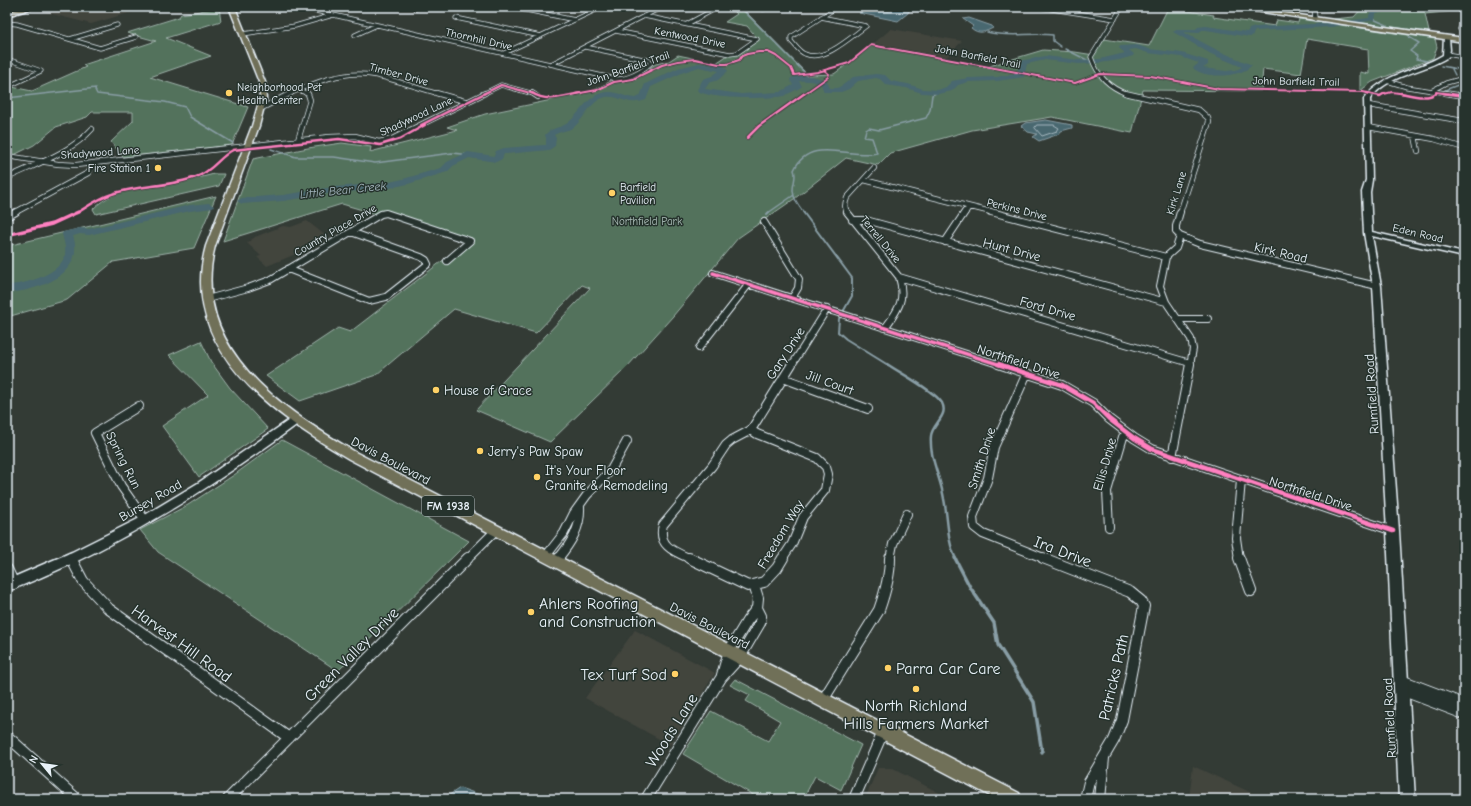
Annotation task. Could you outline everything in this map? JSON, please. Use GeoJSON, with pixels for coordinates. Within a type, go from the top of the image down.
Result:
{"type":"FeatureCollection","features":[{"type":"Feature","properties":{"kind":"main road"},"geometry":{"type":"LineString","coordinates":[[7,11],[22,7]]}},
{"type":"Feature","properties":{"kind":"main road"},"geometry":{"type":"LineString","coordinates":[[7,14],[34,7]]}},
{"type":"Feature","properties":{"kind":"main road"},"geometry":{"type":"LineString","coordinates":[[232,7],[261,79],[263,102]]}},
{"type":"Feature","properties":{"kind":"main road"},"geometry":{"type":"LineString","coordinates":[[1231,7],[1464,40]]}},
{"type":"Feature","properties":{"kind":"main road"},"geometry":{"type":"LineString","coordinates":[[1446,38],[1446,54]]}},
{"type":"Feature","properties":{"kind":"main road","name":"Rumfield Road"},"geometry":{"type":"LineString","coordinates":[[1407,799],[1393,531],[1377,286],[1368,245],[1366,192],[1369,180],[1367,99],[1371,92],[1387,81],[1432,65],[1446,54]]}},
{"type":"Feature","properties":{"kind":"main road","name":"Davis Boulevard"},"geometry":{"type":"LineString","coordinates":[[263,102],[211,245],[206,275],[207,300],[215,328],[231,358],[259,390],[295,420],[331,444],[353,456],[1012,799]]}},
{"type":"Feature","properties":{"kind":"main road","name":"Eden Road"},"geometry":{"type":"LineString","coordinates":[[1368,233],[1464,255]]}},
{"type":"Feature","properties":{"kind":"main road","name":"Bursey Road"},"geometry":{"type":"LineString","coordinates":[[10,585],[71,558],[145,520],[212,480],[295,420]]}},
{"type":"Feature","properties":{"kind":"street"},"geometry":{"type":"LineString","coordinates":[[276,9],[281,7]]}},
{"type":"Feature","properties":{"kind":"street","name":"Thornhill Drive"},"geometry":{"type":"LineString","coordinates":[[298,7],[621,79],[629,77],[650,65],[650,62],[585,47]]}},
{"type":"Feature","properties":{"kind":"street"},"geometry":{"type":"LineString","coordinates":[[416,9],[420,7]]}},
{"type":"Feature","properties":{"kind":"street"},"geometry":{"type":"LineString","coordinates":[[511,7],[575,20]]}},
{"type":"Feature","properties":{"kind":"street"},"geometry":{"type":"LineString","coordinates":[[504,53],[602,7]]}},
{"type":"Feature","properties":{"kind":"street"},"geometry":{"type":"LineString","coordinates":[[552,64],[662,7]]}},
{"type":"Feature","properties":{"kind":"street"},"geometry":{"type":"LineString","coordinates":[[763,9],[774,7]]}},
{"type":"Feature","properties":{"kind":"street"},"geometry":{"type":"LineString","coordinates":[[821,17],[866,26],[827,53],[814,56],[802,52],[790,38],[821,17],[837,7]]}},
{"type":"Feature","properties":{"kind":"street"},"geometry":{"type":"LineString","coordinates":[[1039,7],[1115,19]]}},
{"type":"Feature","properties":{"kind":"street","name":"Kirk Lane"},"geometry":{"type":"LineString","coordinates":[[1122,7],[1097,47],[1092,61],[1108,85],[1120,92],[1192,107],[1202,111],[1208,118],[1207,126],[1176,226],[1176,232],[1180,236]]}},
{"type":"Feature","properties":{"kind":"street"},"geometry":{"type":"LineString","coordinates":[[1314,7],[1315,19]]}},
{"type":"Feature","properties":{"kind":"street"},"geometry":{"type":"LineString","coordinates":[[644,16],[687,24],[715,8],[721,8]]}},
{"type":"Feature","properties":{"kind":"street"},"geometry":{"type":"LineString","coordinates":[[1082,14],[1085,9]]}},
{"type":"Feature","properties":{"kind":"street"},"geometry":{"type":"LineString","coordinates":[[243,33],[295,26],[330,14]]}},
{"type":"Feature","properties":{"kind":"street"},"geometry":{"type":"LineString","coordinates":[[456,18],[541,36]]}},
{"type":"Feature","properties":{"kind":"street"},"geometry":{"type":"LineString","coordinates":[[7,21],[12,20],[17,22],[17,24]]}},
{"type":"Feature","properties":{"kind":"street"},"geometry":{"type":"LineString","coordinates":[[7,21],[100,48],[136,37]]}},
{"type":"Feature","properties":{"kind":"street"},"geometry":{"type":"LineString","coordinates":[[1462,29],[1464,22]]}},
{"type":"Feature","properties":{"kind":"street","name":"Kentwood Drive"},"geometry":{"type":"LineString","coordinates":[[616,31],[730,54],[737,52],[757,39],[687,24]]}},
{"type":"Feature","properties":{"kind":"street"},"geometry":{"type":"LineString","coordinates":[[70,39],[117,25]]}},
{"type":"Feature","properties":{"kind":"street"},"geometry":{"type":"LineString","coordinates":[[355,35],[377,25]]}},
{"type":"Feature","properties":{"kind":"street"},"geometry":{"type":"LineString","coordinates":[[1446,54],[1464,57]]}},
{"type":"Feature","properties":{"kind":"street"},"geometry":{"type":"LineString","coordinates":[[7,59],[41,72],[7,87]]}},
{"type":"Feature","properties":{"kind":"street","name":"Timber Drive"},"geometry":{"type":"LineString","coordinates":[[263,102],[338,76],[366,74],[468,102]]}},
{"type":"Feature","properties":{"kind":"street"},"geometry":{"type":"LineString","coordinates":[[1431,91],[1446,83],[1464,78]]}},
{"type":"Feature","properties":{"kind":"street"},"geometry":{"type":"LineString","coordinates":[[1387,81],[1463,97]]}},
{"type":"Feature","properties":{"kind":"street","name":"Shadywood Lane"},"geometry":{"type":"LineString","coordinates":[[7,156],[67,165],[345,136],[382,143],[501,85],[532,93],[538,97]]}},
{"type":"Feature","properties":{"kind":"street"},"geometry":{"type":"LineString","coordinates":[[298,140],[310,100],[308,94],[299,90]]}},
{"type":"Feature","properties":{"kind":"street","name":"Timber Drive"},"geometry":{"type":"LineString","coordinates":[[263,102],[281,97]]}},
{"type":"Feature","properties":{"kind":"street"},"geometry":{"type":"LineString","coordinates":[[1368,105],[1464,121]]}},
{"type":"Feature","properties":{"kind":"street"},"geometry":{"type":"LineString","coordinates":[[1368,127],[1445,142],[1464,148]]}},
{"type":"Feature","properties":{"kind":"street"},"geometry":{"type":"LineString","coordinates":[[7,178],[84,138],[92,129]]}},
{"type":"Feature","properties":{"kind":"street"},"geometry":{"type":"LineString","coordinates":[[1415,136],[1418,151]]}},
{"type":"Feature","properties":{"kind":"street"},"geometry":{"type":"LineString","coordinates":[[7,217],[80,178],[88,173],[96,163]]}},
{"type":"Feature","properties":{"kind":"street","name":"Terrell Drive"},"geometry":{"type":"LineString","coordinates":[[874,168],[845,202],[846,212],[899,277],[903,291],[901,306],[885,328]]}},
{"type":"Feature","properties":{"kind":"street","name":"Perkins Drive"},"geometry":{"type":"LineString","coordinates":[[864,180],[1166,257]]}},
{"type":"Feature","properties":{"kind":"street"},"geometry":{"type":"LineString","coordinates":[[945,242],[969,207]]}},
{"type":"Feature","properties":{"kind":"street","name":"Country Place Drive"},"geometry":{"type":"LineString","coordinates":[[207,300],[260,284],[381,214],[386,213],[421,226],[452,234],[470,241],[447,261]]}},
{"type":"Feature","properties":{"kind":"street","name":"Hunt Drive"},"geometry":{"type":"LineString","coordinates":[[852,220],[866,220],[1166,302]]}},
{"type":"Feature","properties":{"kind":"street"},"geometry":{"type":"LineString","coordinates":[[764,222],[799,279],[798,288],[792,298]]}},
{"type":"Feature","properties":{"kind":"street"},"geometry":{"type":"LineString","coordinates":[[288,269],[363,299],[374,301],[386,297],[426,267],[427,262],[421,257],[351,232]]}},
{"type":"Feature","properties":{"kind":"street"},"geometry":{"type":"LineString","coordinates":[[1172,458],[1193,349],[1191,339],[1166,302],[1160,286],[1166,257],[1176,248],[1180,236]]}},
{"type":"Feature","properties":{"kind":"street","name":"Kirk Road"},"geometry":{"type":"LineString","coordinates":[[1180,236],[1200,244],[1377,286]]}},
{"type":"Feature","properties":{"kind":"street","name":"Northfield Drive"},"geometry":{"type":"LineString","coordinates":[[713,273],[1062,385],[1093,403],[1126,432],[1152,449],[1172,458],[1393,531]]}},
{"type":"Feature","properties":{"kind":"street","name":"Ford Drive"},"geometry":{"type":"LineString","coordinates":[[899,277],[1190,363]]}},
{"type":"Feature","properties":{"kind":"street"},"geometry":{"type":"LineString","coordinates":[[698,348],[749,284]]}},
{"type":"Feature","properties":{"kind":"street","name":"Gary Drive"},"geometry":{"type":"LineString","coordinates":[[752,430],[827,309]]}},
{"type":"Feature","properties":{"kind":"street"},"geometry":{"type":"LineString","coordinates":[[1178,319],[1208,319]]}},
{"type":"Feature","properties":{"kind":"street","name":"Smith Drive"},"geometry":{"type":"LineString","coordinates":[[974,529],[972,524],[973,517],[988,478],[994,447],[1027,373]]}},
{"type":"Feature","properties":{"kind":"street","name":"Jill Court"},"geometry":{"type":"LineString","coordinates":[[783,378],[868,409]]}},
{"type":"Feature","properties":{"kind":"street","name":"Spring Run"},"geometry":{"type":"LineString","coordinates":[[139,406],[95,433],[122,486],[145,520]]}},
{"type":"Feature","properties":{"kind":"street"},"geometry":{"type":"LineString","coordinates":[[752,430],[726,445],[712,466],[663,525],[661,532],[662,540],[671,550],[744,585],[754,585]]}},
{"type":"Feature","properties":{"kind":"street","name":"Freedom Way"},"geometry":{"type":"LineString","coordinates":[[740,657],[760,623],[761,616],[757,608],[758,598],[754,585],[768,579],[777,568],[792,544],[803,517],[824,490],[828,480],[826,467],[817,458],[757,434],[752,430]]}},
{"type":"Feature","properties":{"kind":"street","name":"Ellis Drive"},"geometry":{"type":"LineString","coordinates":[[1109,527],[1107,491],[1123,437],[1126,432]]}},
{"type":"Feature","properties":{"kind":"street"},"geometry":{"type":"LineString","coordinates":[[551,559],[575,537],[581,514],[580,507],[587,495],[611,470],[626,441]]}},
{"type":"Feature","properties":{"kind":"street"},"geometry":{"type":"LineString","coordinates":[[1241,480],[1236,538],[1239,559],[1251,591]]}},
{"type":"Feature","properties":{"kind":"street"},"geometry":{"type":"LineString","coordinates":[[823,700],[878,610],[885,594],[893,544],[907,514]]}},
{"type":"Feature","properties":{"kind":"street","name":"Ira Drive"},"geometry":{"type":"LineString","coordinates":[[974,529],[986,536],[1130,592],[1141,601]]}},
{"type":"Feature","properties":{"kind":"street","name":"Green Valley Drive"},"geometry":{"type":"LineString","coordinates":[[228,799],[495,530]]}},
{"type":"Feature","properties":{"kind":"street","name":"Harvest Hill Road"},"geometry":{"type":"LineString","coordinates":[[71,558],[84,581],[110,608],[289,738]]}},
{"type":"Feature","properties":{"kind":"street"},"geometry":{"type":"LineString","coordinates":[[7,569],[10,585]]}},
{"type":"Feature","properties":{"kind":"street","name":"Patricks Path"},"geometry":{"type":"LineString","coordinates":[[1085,799],[1089,782],[1104,758],[1122,720],[1144,613],[1144,606],[1141,601]]}},
{"type":"Feature","properties":{"kind":"street"},"geometry":{"type":"LineString","coordinates":[[729,651],[747,621],[757,608]]}},
{"type":"Feature","properties":{"kind":"street","name":"Woods Lane"},"geometry":{"type":"LineString","coordinates":[[722,678],[729,651]]}},
{"type":"Feature","properties":{"kind":"street","name":"Woods Lane"},"geometry":{"type":"LineString","coordinates":[[646,799],[722,678],[740,657]]}},
{"type":"Feature","properties":{"kind":"street"},"geometry":{"type":"LineString","coordinates":[[1400,680],[1464,704]]}},
{"type":"Feature","properties":{"kind":"street"},"geometry":{"type":"LineString","coordinates":[[1401,690],[1464,714]]}},
{"type":"Feature","properties":{"kind":"street"},"geometry":{"type":"LineString","coordinates":[[854,799],[883,732]]}},
{"type":"Feature","properties":{"kind":"street"},"geometry":{"type":"LineString","coordinates":[[7,736],[77,799]]}},
{"type":"Feature","properties":{"kind":"street","name":"Patricks Path"},"geometry":{"type":"LineString","coordinates":[[1100,799],[1104,758]]}},
{"type":"Feature","properties":{"kind":"shaded area"},"geometry":{"type":"Polygon","coordinates":[[[48,7],[149,7],[91,24],[37,10],[48,7]]]}},
{"type":"Feature","properties":{"kind":"shaded area"},"geometry":{"type":"Polygon","coordinates":[[[891,29],[962,41],[946,58],[873,44],[891,29]]]}},
{"type":"Feature","properties":{"kind":"shaded area"},"geometry":{"type":"Polygon","coordinates":[[[307,221],[326,236],[317,239],[310,248],[267,266],[257,257],[261,256],[247,243],[255,237],[283,226],[291,227],[307,221]]]}},
{"type":"Feature","properties":{"kind":"shaded area"},"geometry":{"type":"Polygon","coordinates":[[[635,630],[715,673],[670,745],[585,698],[635,630]]]}},
{"type":"Feature","properties":{"kind":"shaded area"},"geometry":{"type":"Polygon","coordinates":[[[1193,766],[1265,799],[1189,799],[1193,766]]]}},
{"type":"Feature","properties":{"kind":"shaded area"},"geometry":{"type":"Polygon","coordinates":[[[878,768],[891,768],[951,799],[865,799],[878,768]]]}},
{"type":"Feature","properties":{"kind":"green space","name":"Northfield Park"},"geometry":{"type":"Polygon","coordinates":[[[727,7],[742,8],[808,75],[834,74],[872,46],[986,67],[1043,50],[1094,55],[1104,39],[1149,46],[1168,8],[1214,15],[1213,17],[1275,26],[1277,20],[1298,23],[1299,19],[1435,39],[1437,47],[1433,58],[1372,82],[1360,91],[1360,72],[1369,74],[1368,49],[1307,39],[1301,74],[1263,69],[1261,91],[1143,90],[1132,133],[1052,117],[972,130],[890,153],[878,165],[846,158],[794,199],[738,238],[673,316],[627,367],[550,442],[476,410],[590,288],[582,285],[536,333],[454,309],[376,375],[300,401],[266,376],[338,328],[350,332],[472,238],[422,225],[382,210],[376,214],[342,204],[223,241],[253,159],[342,143],[371,147],[370,152],[457,130],[447,127],[485,114],[590,92],[613,80],[623,81],[631,79],[656,64],[669,61],[678,55],[716,63],[728,55],[739,54],[759,40],[747,26],[725,22],[737,14],[734,11],[726,9],[727,7]]]}},
{"type":"Feature","properties":{"kind":"green space"},"geometry":{"type":"Polygon","coordinates":[[[1363,7],[1464,7],[1464,10],[1425,14],[1429,32],[1333,19],[1354,17],[1363,7]]]}},
{"type":"Feature","properties":{"kind":"green space"},"geometry":{"type":"Polygon","coordinates":[[[219,8],[221,21],[166,38],[211,56],[150,77],[248,107],[232,145],[123,157],[111,142],[133,121],[133,112],[92,112],[87,117],[56,127],[34,145],[14,155],[7,154],[7,89],[12,87],[32,91],[86,67],[83,65],[156,41],[127,33],[179,17],[181,14],[219,8]]]}},
{"type":"Feature","properties":{"kind":"green space"},"geometry":{"type":"Polygon","coordinates":[[[214,174],[224,174],[219,186],[96,214],[93,209],[102,201],[125,191],[187,181],[214,174]]]}},
{"type":"Feature","properties":{"kind":"green space"},"geometry":{"type":"Polygon","coordinates":[[[216,196],[194,248],[113,262],[67,300],[7,317],[7,246],[216,196]]]}},
{"type":"Feature","properties":{"kind":"green space"},"geometry":{"type":"Polygon","coordinates":[[[201,341],[211,362],[230,388],[268,429],[199,477],[162,426],[208,395],[169,355],[201,341]]]}},
{"type":"Feature","properties":{"kind":"green space"},"geometry":{"type":"Polygon","coordinates":[[[282,440],[469,541],[338,671],[158,552],[140,530],[188,505],[234,475],[282,440]]]}},
{"type":"Feature","properties":{"kind":"green space"},"geometry":{"type":"Polygon","coordinates":[[[735,679],[861,745],[841,790],[815,776],[803,799],[760,799],[683,754],[711,711],[768,741],[780,721],[746,701],[750,695],[730,685],[735,679]]]}},
{"type":"Feature","properties":{"kind":"water"},"geometry":{"type":"Polygon","coordinates":[[[893,7],[911,7],[908,13],[898,21],[859,13],[867,8],[889,11],[893,7]]]}},
{"type":"Feature","properties":{"kind":"water"},"geometry":{"type":"Polygon","coordinates":[[[969,18],[992,26],[993,28],[985,32],[977,32],[971,28],[973,26],[963,19],[969,18]]]}},
{"type":"Feature","properties":{"kind":"water"},"geometry":{"type":"Polygon","coordinates":[[[1046,120],[1072,125],[1072,128],[1061,131],[1059,134],[1039,141],[1033,137],[1037,134],[1028,132],[1021,126],[1025,123],[1046,120]]]}},
{"type":"Feature","properties":{"kind":"water"},"geometry":{"type":"Polygon","coordinates":[[[460,788],[480,795],[482,799],[443,799],[460,788]]]}},
{"type":"Feature","properties":{"kind":"waterway"},"geometry":{"type":"LineString","coordinates":[[740,7],[803,71],[808,78]]}},
{"type":"Feature","properties":{"kind":"waterway","name":"Little Bear Creek"},"geometry":{"type":"LineString","coordinates":[[242,201],[283,198],[333,190],[385,186],[405,182],[444,170],[450,164],[468,155],[496,159],[499,157],[499,153],[504,151],[546,148],[550,146],[551,138],[549,135],[554,131],[572,124],[596,98],[604,95],[610,95],[637,100],[643,98],[648,86],[681,70],[699,65],[721,68],[724,71],[715,78],[706,81],[701,90],[704,92],[741,96],[782,94],[787,90],[798,86],[794,80],[802,78],[813,79],[824,83],[827,90],[838,90],[846,87],[856,79],[876,76],[882,77],[889,83],[908,86],[922,91],[938,92],[949,89],[955,83],[968,80],[997,79],[1021,75],[1023,63],[1045,58],[1079,62],[1100,61],[1119,58],[1130,54],[1123,48],[1137,47],[1148,51],[1182,55],[1205,63],[1197,68],[1201,70],[1232,73],[1238,72],[1248,65],[1240,64],[1214,52],[1177,32],[1178,30],[1198,31],[1200,28],[1206,28],[1250,35],[1251,30],[1255,29],[1331,25],[1373,19],[1372,15],[1374,12],[1389,10],[1386,7]]}},
{"type":"Feature","properties":{"kind":"waterway"},"geometry":{"type":"LineString","coordinates":[[1373,19],[1387,25]]}},
{"type":"Feature","properties":{"kind":"waterway"},"geometry":{"type":"LineString","coordinates":[[987,32],[1004,35],[1053,35],[1053,41],[1061,47]]}},
{"type":"Feature","properties":{"kind":"waterway"},"geometry":{"type":"LineString","coordinates":[[1409,37],[1419,43],[1410,51],[1417,56],[1416,59],[1427,61]]}},
{"type":"Feature","properties":{"kind":"waterway"},"geometry":{"type":"LineString","coordinates":[[1065,49],[1089,61]]}},
{"type":"Feature","properties":{"kind":"waterway"},"geometry":{"type":"LineString","coordinates":[[1441,66],[1464,70]]}},
{"type":"Feature","properties":{"kind":"waterway"},"geometry":{"type":"LineString","coordinates":[[1452,69],[1455,75]]}},
{"type":"Feature","properties":{"kind":"waterway"},"geometry":{"type":"LineString","coordinates":[[1446,92],[1445,90],[1463,83]]}},
{"type":"Feature","properties":{"kind":"waterway"},"geometry":{"type":"LineString","coordinates":[[7,98],[96,88],[95,90],[97,94],[165,102],[185,107],[190,117],[233,143]]}},
{"type":"Feature","properties":{"kind":"waterway"},"geometry":{"type":"LineString","coordinates":[[794,195],[794,170],[801,159],[810,153],[820,151],[866,154],[877,153],[872,138],[864,137],[866,130],[869,128],[879,130],[926,118],[930,110],[932,95],[938,92]]}},
{"type":"Feature","properties":{"kind":"waterway"},"geometry":{"type":"LineString","coordinates":[[271,149],[296,157],[334,157],[375,163],[452,153],[472,155]]}},
{"type":"Feature","properties":{"kind":"waterway"},"geometry":{"type":"LineString","coordinates":[[768,213],[794,195]]}},
{"type":"Feature","properties":{"kind":"waterway"},"geometry":{"type":"LineString","coordinates":[[794,195],[798,205],[804,213]]}},
{"type":"Feature","properties":{"kind":"waterway","name":"Little Bear Creek"},"geometry":{"type":"LineString","coordinates":[[7,289],[19,288],[38,282],[54,274],[66,265],[71,252],[67,234],[80,231],[89,232],[190,208],[209,206]]}},
{"type":"Feature","properties":{"kind":"waterway"},"geometry":{"type":"LineString","coordinates":[[803,212],[852,278],[852,296],[839,319],[838,332],[846,339],[888,365]]}},
{"type":"Feature","properties":{"kind":"waterway"},"geometry":{"type":"LineString","coordinates":[[887,364],[932,393],[938,398],[944,408],[942,416],[932,432],[931,444],[933,460],[945,506],[951,545],[956,559]]}},
{"type":"Feature","properties":{"kind":"waterway"},"geometry":{"type":"LineString","coordinates":[[955,558],[970,587],[994,623],[998,645],[1034,702],[1042,752]]}},
{"type":"Feature","properties":{"kind":"cycle path","name":"John Barfield Trail"},"geometry":{"type":"LineString","coordinates":[[7,235],[59,222],[99,199],[111,194],[132,189],[176,183],[197,177],[211,169],[225,155],[233,150],[339,139],[373,145],[386,144],[393,142],[425,125],[421,125],[501,85],[549,99],[597,90],[614,82],[633,79],[662,65],[678,61],[695,59],[719,64],[727,64],[739,60],[742,56],[747,54],[759,52],[768,52],[776,56],[791,68],[794,75],[818,72],[849,63],[871,45],[1075,83],[1100,74],[1151,76],[1219,89],[1363,92],[1380,96],[1392,92],[1422,97],[1436,94],[1436,92],[1464,96]]}},
{"type":"Feature","properties":{"kind":"cycle path"},"geometry":{"type":"LineString","coordinates":[[747,138],[759,126],[828,77],[829,74],[824,70]]}},
{"type":"Feature","properties":{"kind":"cycle path"},"geometry":{"type":"LineString","coordinates":[[713,273],[1062,385],[1093,403],[1109,419],[1134,438],[1152,449],[1393,531]]}},
{"type":"Feature","properties":{"kind":"place","name":"Neighborhood Pet Health Center"},"geometry":{"type":"Point","coordinates":[229,93]}},
{"type":"Feature","properties":{"kind":"place","name":"Fire Station 1"},"geometry":{"type":"Point","coordinates":[158,168]}},
{"type":"Feature","properties":{"kind":"place","name":"Barfield Pavilion"},"geometry":{"type":"Point","coordinates":[612,193]}},
{"type":"Feature","properties":{"kind":"place","name":"House of Grace"},"geometry":{"type":"Point","coordinates":[436,390]}},
{"type":"Feature","properties":{"kind":"place","name":"Jerry's Paw Spaw"},"geometry":{"type":"Point","coordinates":[480,451]}},
{"type":"Feature","properties":{"kind":"place","name":"It's Your Floor Granite & Remodeling"},"geometry":{"type":"Point","coordinates":[537,477]}},
{"type":"Feature","properties":{"kind":"place","name":"Ahlers Roofing and Construction"},"geometry":{"type":"Point","coordinates":[531,612]}},
{"type":"Feature","properties":{"kind":"place","name":"Parra Car Care"},"geometry":{"type":"Point","coordinates":[888,668]}},
{"type":"Feature","properties":{"kind":"place","name":"Tex Turf Sod"},"geometry":{"type":"Point","coordinates":[675,674]}},
{"type":"Feature","properties":{"kind":"place","name":"North Richland Hills Farmers Market"},"geometry":{"type":"Point","coordinates":[916,689]}}]}
